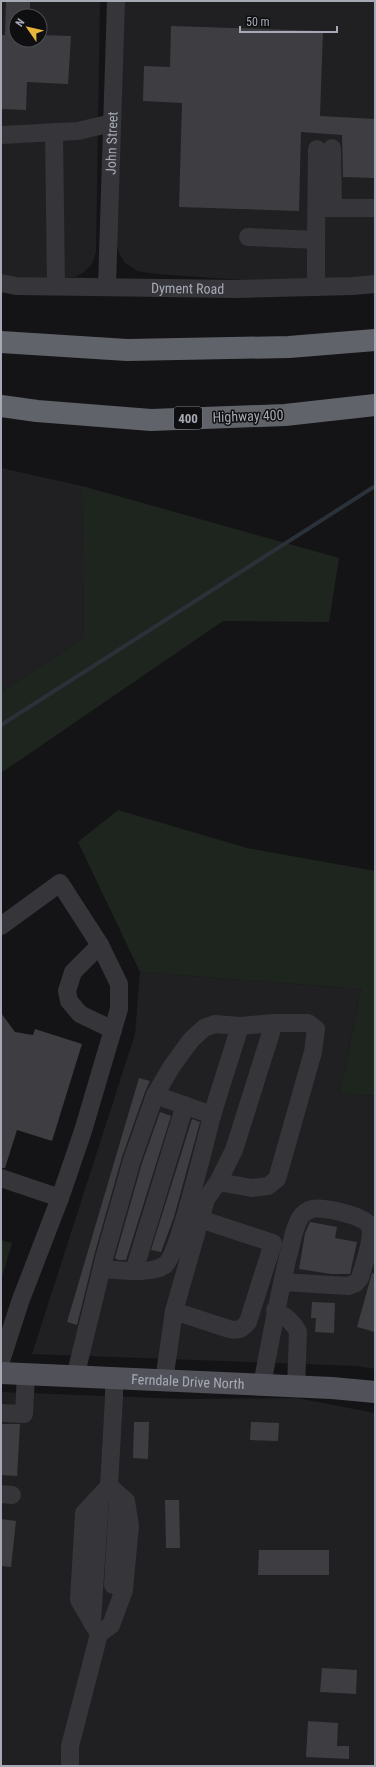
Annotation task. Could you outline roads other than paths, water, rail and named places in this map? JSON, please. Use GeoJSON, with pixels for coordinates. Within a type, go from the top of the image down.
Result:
{"type":"FeatureCollection","features":[{"type":"Feature","properties":{"kind":"highway"},"geometry":{"type":"LineString","coordinates":[[1,342],[127,350],[289,347],[375,340]]}},
{"type":"Feature","properties":{"kind":"highway","name":"Highway 400"},"geometry":{"type":"LineString","coordinates":[[1,406],[37,411],[151,420],[285,415],[375,405]]}},
{"type":"Feature","properties":{"kind":"main road","name":"Ferndale Drive North"},"geometry":{"type":"LineString","coordinates":[[1,1373],[296,1386],[375,1392]]}},
{"type":"Feature","properties":{"kind":"street","name":"John Street"},"geometry":{"type":"LineString","coordinates":[[107,286],[116,1]]}},
{"type":"Feature","properties":{"kind":"street"},"geometry":{"type":"LineString","coordinates":[[1,135],[78,131],[112,123]]}},
{"type":"Feature","properties":{"kind":"street"},"geometry":{"type":"LineString","coordinates":[[54,132],[56,286]]}},
{"type":"Feature","properties":{"kind":"street"},"geometry":{"type":"LineString","coordinates":[[316,287],[316,240],[324,208],[325,149]]}},
{"type":"Feature","properties":{"kind":"street"},"geometry":{"type":"LineString","coordinates":[[324,208],[375,208]]}},
{"type":"Feature","properties":{"kind":"street"},"geometry":{"type":"LineString","coordinates":[[248,237],[316,240]]}},
{"type":"Feature","properties":{"kind":"street","name":"Dyment Road"},"geometry":{"type":"LineString","coordinates":[[1,284],[16,286],[237,288],[316,287],[375,284]]}},
{"type":"Feature","properties":{"kind":"street"},"geometry":{"type":"LineString","coordinates":[[1,926],[60,883],[100,945],[119,984],[119,1009],[83,1131],[60,1198],[20,1302],[1,1361]]}},
{"type":"Feature","properties":{"kind":"street"},"geometry":{"type":"LineString","coordinates":[[100,945],[73,972],[67,991],[69,1001],[80,1014],[113,1030]]}},
{"type":"Feature","properties":{"kind":"street"},"geometry":{"type":"LineString","coordinates":[[164,1381],[174,1311],[206,1199],[218,1182],[234,1150],[274,1023]]}},
{"type":"Feature","properties":{"kind":"street"},"geometry":{"type":"LineString","coordinates":[[75,1377],[102,1269],[132,1160],[155,1095],[172,1066],[191,1040],[204,1028],[216,1024],[240,1026],[274,1023],[308,1023],[316,1029],[313,1052],[277,1178],[268,1186],[252,1188],[218,1182]]}},
{"type":"Feature","properties":{"kind":"street"},"geometry":{"type":"LineString","coordinates":[[102,1269],[134,1271],[154,1270],[166,1265],[171,1257],[181,1229],[212,1115],[240,1026]]}},
{"type":"Feature","properties":{"kind":"street"},"geometry":{"type":"LineString","coordinates":[[155,1095],[212,1115]]}},
{"type":"Feature","properties":{"kind":"street"},"geometry":{"type":"LineString","coordinates":[[134,1271],[185,1105]]}},
{"type":"Feature","properties":{"kind":"street"},"geometry":{"type":"LineString","coordinates":[[1,1178],[60,1198]]}},
{"type":"Feature","properties":{"kind":"street"},"geometry":{"type":"LineString","coordinates":[[262,1385],[275,1310],[282,1282],[296,1226],[300,1218],[311,1209],[324,1209],[358,1217],[369,1224],[372,1232],[360,1278],[356,1283],[348,1286],[282,1282]]}},
{"type":"Feature","properties":{"kind":"street"},"geometry":{"type":"LineString","coordinates":[[174,1311],[237,1331],[243,1328],[248,1322],[273,1243],[200,1219]]}},
{"type":"Feature","properties":{"kind":"street"},"geometry":{"type":"LineString","coordinates":[[275,1310],[288,1318],[294,1324],[298,1332],[296,1386]]}},
{"type":"Feature","properties":{"kind":"street"},"geometry":{"type":"LineString","coordinates":[[1,1413],[24,1414],[26,1374]]}},
{"type":"Feature","properties":{"kind":"street"},"geometry":{"type":"LineString","coordinates":[[101,1627],[79,1600],[80,1577],[84,1513],[109,1492],[114,1378]]}},
{"type":"Feature","properties":{"kind":"street"},"geometry":{"type":"LineString","coordinates":[[70,1766],[70,1746],[101,1627],[124,1590],[130,1526],[126,1501],[109,1492]]}},
{"type":"Feature","properties":{"kind":"waterway"},"geometry":{"type":"LineString","coordinates":[[1,725],[375,487]]}}]}
